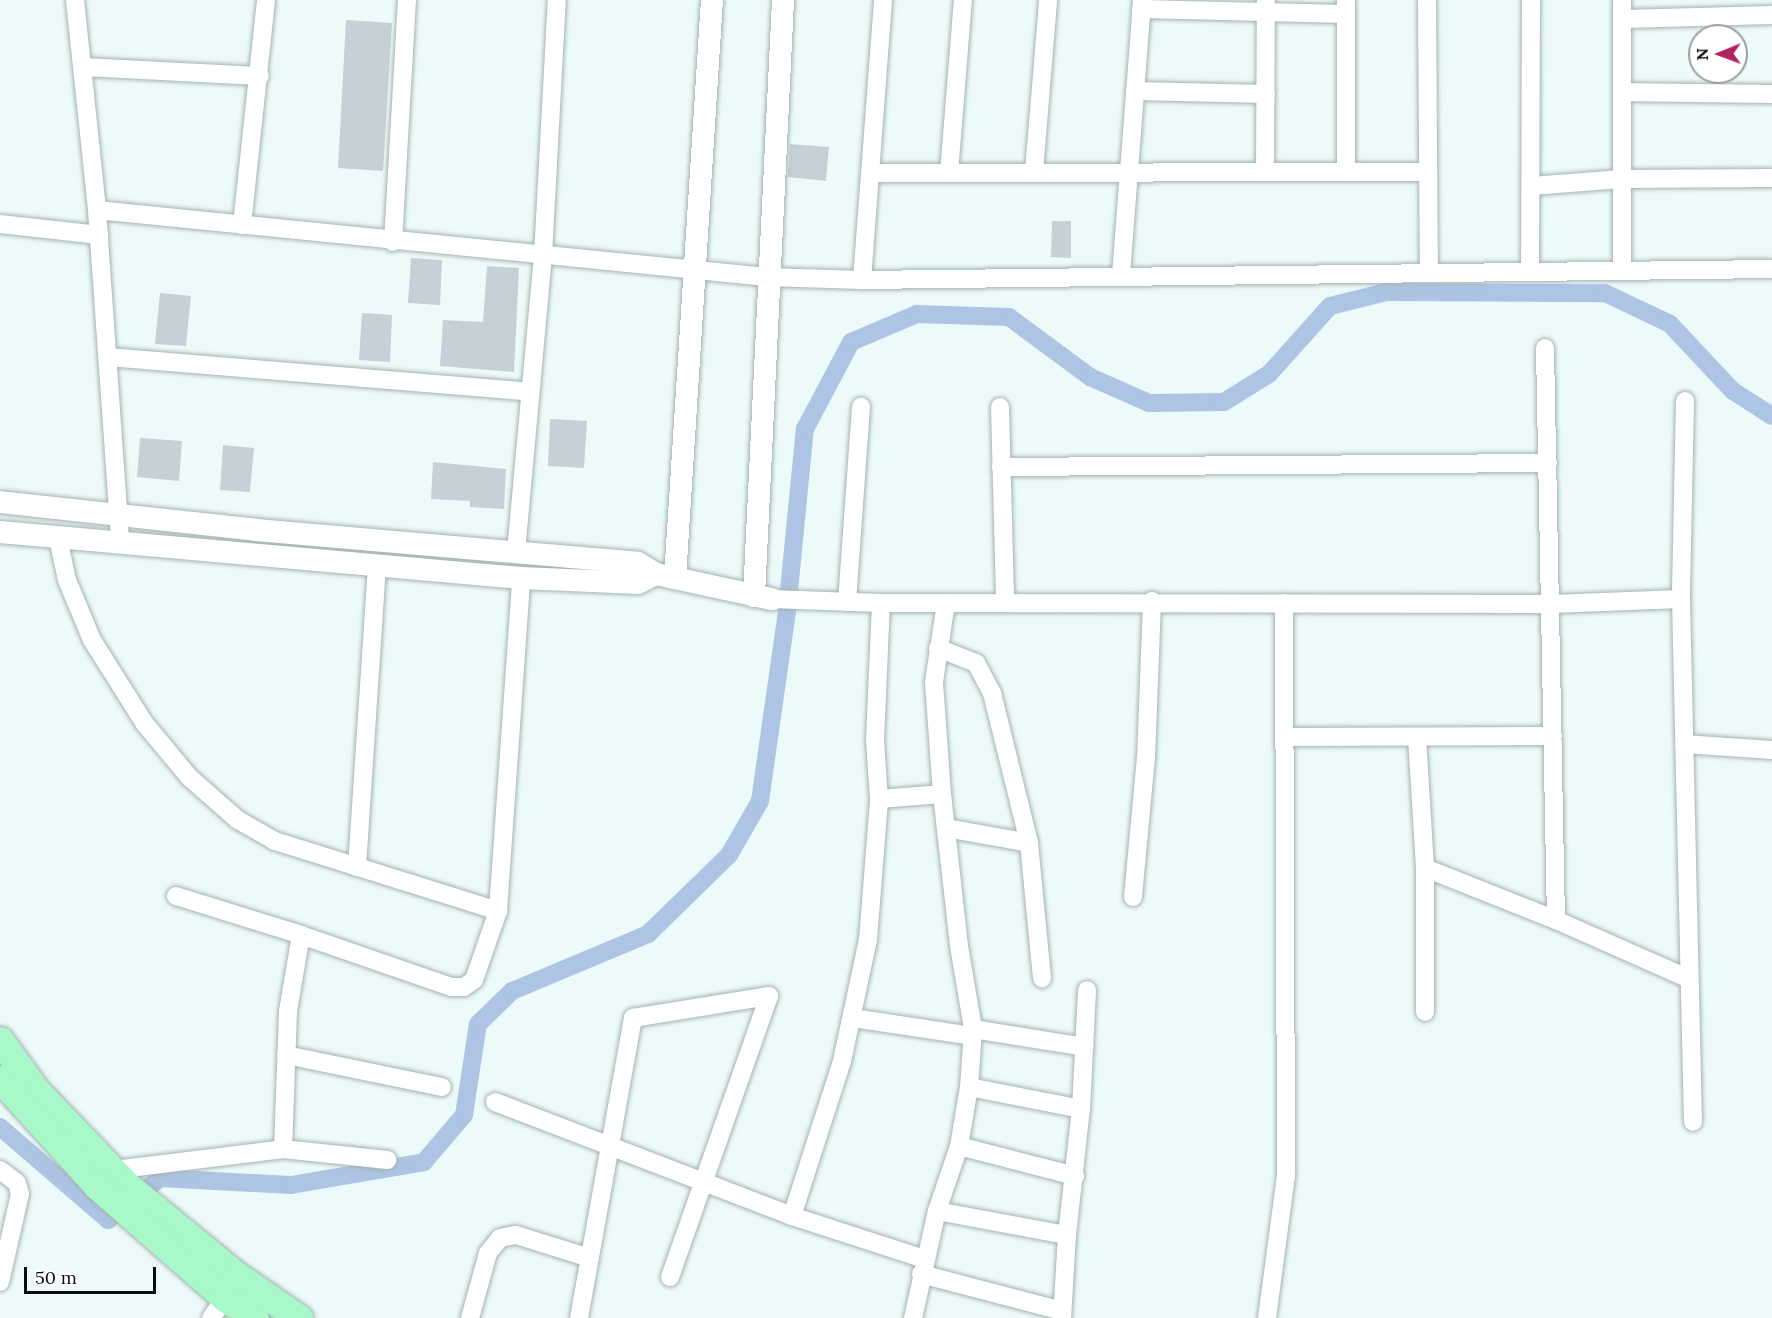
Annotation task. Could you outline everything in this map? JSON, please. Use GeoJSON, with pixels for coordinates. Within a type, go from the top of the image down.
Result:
{"type":"FeatureCollection","features":[{"type":"Feature","properties":{"kind":"main road"},"geometry":{"type":"LineString","coordinates":[[0,1040],[36,1090],[113,1181]]}},
{"type":"Feature","properties":{"kind":"main road"},"geometry":{"type":"LineString","coordinates":[[0,1079],[156,1223],[206,1265],[299,1318]]}},
{"type":"Feature","properties":{"kind":"main road"},"geometry":{"type":"LineString","coordinates":[[206,1265],[218,1308],[255,1318]]}},
{"type":"Feature","properties":{"kind":"street"},"geometry":{"type":"LineString","coordinates":[[75,0],[97,210],[120,515],[120,542]]}},
{"type":"Feature","properties":{"kind":"street"},"geometry":{"type":"LineString","coordinates":[[242,225],[260,76],[266,0]]}},
{"type":"Feature","properties":{"kind":"street"},"geometry":{"type":"LineString","coordinates":[[393,242],[407,0]]}},
{"type":"Feature","properties":{"kind":"street"},"geometry":{"type":"LineString","coordinates":[[516,552],[543,255],[557,0]]}},
{"type":"Feature","properties":{"kind":"street"},"geometry":{"type":"LineString","coordinates":[[665,576],[680,535],[692,269],[712,0]]}},
{"type":"Feature","properties":{"kind":"street"},"geometry":{"type":"LineString","coordinates":[[763,598],[767,277],[783,0]]}},
{"type":"Feature","properties":{"kind":"street"},"geometry":{"type":"LineString","coordinates":[[862,280],[883,0]]}},
{"type":"Feature","properties":{"kind":"street"},"geometry":{"type":"LineString","coordinates":[[949,173],[963,0]]}},
{"type":"Feature","properties":{"kind":"street"},"geometry":{"type":"LineString","coordinates":[[1034,172],[1048,0]]}},
{"type":"Feature","properties":{"kind":"street"},"geometry":{"type":"LineString","coordinates":[[1427,0],[1429,272]]}},
{"type":"Feature","properties":{"kind":"street"},"geometry":{"type":"LineString","coordinates":[[1530,271],[1531,0]]}},
{"type":"Feature","properties":{"kind":"street"},"geometry":{"type":"LineString","coordinates":[[1622,0],[1622,271]]}},
{"type":"Feature","properties":{"kind":"street"},"geometry":{"type":"LineString","coordinates":[[1121,275],[1141,5],[1346,7],[1346,172]]}},
{"type":"Feature","properties":{"kind":"street"},"geometry":{"type":"LineString","coordinates":[[1265,172],[1266,7]]}},
{"type":"Feature","properties":{"kind":"street"},"geometry":{"type":"LineString","coordinates":[[1622,19],[1701,8],[1772,15]]}},
{"type":"Feature","properties":{"kind":"street"},"geometry":{"type":"LineString","coordinates":[[83,67],[260,76]]}},
{"type":"Feature","properties":{"kind":"street"},"geometry":{"type":"LineString","coordinates":[[1135,91],[1266,94]]}},
{"type":"Feature","properties":{"kind":"street"},"geometry":{"type":"LineString","coordinates":[[1622,92],[1772,94]]}},
{"type":"Feature","properties":{"kind":"street"},"geometry":{"type":"LineString","coordinates":[[871,173],[1428,172]]}},
{"type":"Feature","properties":{"kind":"street"},"geometry":{"type":"LineString","coordinates":[[1530,186],[1622,179],[1772,178]]}},
{"type":"Feature","properties":{"kind":"street"},"geometry":{"type":"LineString","coordinates":[[97,210],[393,242],[767,277],[862,280],[1121,275],[1772,269]]}},
{"type":"Feature","properties":{"kind":"street"},"geometry":{"type":"LineString","coordinates":[[0,224],[99,235]]}},
{"type":"Feature","properties":{"kind":"street"},"geometry":{"type":"LineString","coordinates":[[1545,348],[1556,920]]}},
{"type":"Feature","properties":{"kind":"street"},"geometry":{"type":"LineString","coordinates":[[108,357],[530,392]]}},
{"type":"Feature","properties":{"kind":"street"},"geometry":{"type":"LineString","coordinates":[[1685,401],[1681,599],[1687,978],[1693,1122]]}},
{"type":"Feature","properties":{"kind":"street"},"geometry":{"type":"LineString","coordinates":[[847,602],[861,406]]}},
{"type":"Feature","properties":{"kind":"street"},"geometry":{"type":"LineString","coordinates":[[1000,407],[1005,602]]}},
{"type":"Feature","properties":{"kind":"street"},"geometry":{"type":"LineString","coordinates":[[1001,467],[1548,463]]}},
{"type":"Feature","properties":{"kind":"street"},"geometry":{"type":"LineString","coordinates":[[0,502],[638,563],[665,576],[763,598],[796,601],[1551,604],[1681,599]]}},
{"type":"Feature","properties":{"kind":"street"},"geometry":{"type":"LineString","coordinates":[[0,532],[521,578],[638,583],[665,576]]}},
{"type":"Feature","properties":{"kind":"street"},"geometry":{"type":"LineString","coordinates":[[58,538],[67,580],[92,640],[145,724],[189,777],[238,820],[275,841],[498,911]]}},
{"type":"Feature","properties":{"kind":"street"},"geometry":{"type":"LineString","coordinates":[[357,867],[377,566]]}},
{"type":"Feature","properties":{"kind":"street"},"geometry":{"type":"LineString","coordinates":[[176,896],[301,935],[451,987],[465,987],[474,980],[498,911],[521,578]]}},
{"type":"Feature","properties":{"kind":"street"},"geometry":{"type":"LineString","coordinates":[[1133,897],[1146,758],[1152,601]]}},
{"type":"Feature","properties":{"kind":"street"},"geometry":{"type":"LineString","coordinates":[[792,1216],[853,1018],[868,940],[879,799],[875,740],[881,603]]}},
{"type":"Feature","properties":{"kind":"street"},"geometry":{"type":"LineString","coordinates":[[913,1318],[922,1266],[958,1146],[969,1088],[973,1032],[959,946],[942,794],[934,682],[946,603]]}},
{"type":"Feature","properties":{"kind":"street"},"geometry":{"type":"LineString","coordinates":[[1268,1318],[1286,1175],[1284,603]]}},
{"type":"Feature","properties":{"kind":"street"},"geometry":{"type":"LineString","coordinates":[[938,648],[976,663],[993,693],[1029,843],[1042,978]]}},
{"type":"Feature","properties":{"kind":"street"},"geometry":{"type":"LineString","coordinates":[[1285,737],[1553,736]]}},
{"type":"Feature","properties":{"kind":"street"},"geometry":{"type":"LineString","coordinates":[[1417,737],[1425,868],[1425,1012]]}},
{"type":"Feature","properties":{"kind":"street"},"geometry":{"type":"LineString","coordinates":[[1684,744],[1772,750]]}},
{"type":"Feature","properties":{"kind":"street"},"geometry":{"type":"LineString","coordinates":[[879,799],[942,794]]}},
{"type":"Feature","properties":{"kind":"street"},"geometry":{"type":"LineString","coordinates":[[946,828],[1029,843]]}},
{"type":"Feature","properties":{"kind":"street"},"geometry":{"type":"LineString","coordinates":[[1425,868],[1556,920],[1687,978]]}},
{"type":"Feature","properties":{"kind":"street"},"geometry":{"type":"LineString","coordinates":[[283,1149],[288,1011],[301,935]]}},
{"type":"Feature","properties":{"kind":"street"},"geometry":{"type":"LineString","coordinates":[[495,1102],[611,1144],[922,1266],[1062,1315],[1066,1235],[1075,1176],[1081,1108],[1087,990]]}},
{"type":"Feature","properties":{"kind":"street"},"geometry":{"type":"LineString","coordinates":[[579,1318],[633,1018],[769,996],[670,1277]]}},
{"type":"Feature","properties":{"kind":"street"},"geometry":{"type":"LineString","coordinates":[[853,1018],[1085,1047]]}},
{"type":"Feature","properties":{"kind":"street"},"geometry":{"type":"LineString","coordinates":[[286,1055],[442,1087]]}},
{"type":"Feature","properties":{"kind":"street"},"geometry":{"type":"LineString","coordinates":[[969,1088],[1081,1108]]}},
{"type":"Feature","properties":{"kind":"street"},"geometry":{"type":"LineString","coordinates":[[958,1146],[1075,1176]]}},
{"type":"Feature","properties":{"kind":"street"},"geometry":{"type":"LineString","coordinates":[[113,1181],[283,1149],[387,1160]]}},
{"type":"Feature","properties":{"kind":"street"},"geometry":{"type":"LineString","coordinates":[[0,1170],[17,1183],[20,1194],[0,1282]]}},
{"type":"Feature","properties":{"kind":"street"},"geometry":{"type":"LineString","coordinates":[[937,1211],[1066,1235]]}},
{"type":"Feature","properties":{"kind":"street"},"geometry":{"type":"LineString","coordinates":[[470,1318],[488,1253],[500,1238],[516,1235],[590,1258]]}},
{"type":"Feature","properties":{"kind":"building"},"geometry":{"type":"Polygon","coordinates":[[[346,20],[392,23],[383,171],[338,168],[346,20]]]}},
{"type":"Feature","properties":{"kind":"building"},"geometry":{"type":"Polygon","coordinates":[[[790,144],[829,147],[826,181],[788,177],[790,144]]]}},
{"type":"Feature","properties":{"kind":"building"},"geometry":{"type":"Polygon","coordinates":[[[1052,221],[1071,221],[1071,258],[1051,257],[1052,221]]]}},
{"type":"Feature","properties":{"kind":"building"},"geometry":{"type":"Polygon","coordinates":[[[411,258],[442,260],[440,305],[408,303],[411,258]]]}},
{"type":"Feature","properties":{"kind":"building"},"geometry":{"type":"Polygon","coordinates":[[[487,266],[519,268],[514,372],[440,366],[443,320],[483,322],[487,266]]]}},
{"type":"Feature","properties":{"kind":"building"},"geometry":{"type":"Polygon","coordinates":[[[160,293],[191,296],[186,346],[155,344],[160,293]]]}},
{"type":"Feature","properties":{"kind":"building"},"geometry":{"type":"Polygon","coordinates":[[[362,313],[392,315],[390,362],[359,360],[362,313]]]}},
{"type":"Feature","properties":{"kind":"building"},"geometry":{"type":"Polygon","coordinates":[[[550,419],[587,421],[584,468],[548,466],[550,419]]]}},
{"type":"Feature","properties":{"kind":"building"},"geometry":{"type":"Polygon","coordinates":[[[140,438],[182,441],[179,481],[137,477],[140,438]]]}},
{"type":"Feature","properties":{"kind":"building"},"geometry":{"type":"Polygon","coordinates":[[[223,445],[254,448],[250,492],[220,490],[223,445]]]}},
{"type":"Feature","properties":{"kind":"building"},"geometry":{"type":"Polygon","coordinates":[[[433,462],[506,469],[504,509],[470,507],[470,501],[431,499],[433,462]]]}},
{"type":"Feature","properties":{"kind":"waterway"},"geometry":{"type":"LineString","coordinates":[[0,1127],[108,1220],[160,1178],[291,1185],[424,1162],[464,1115],[478,1024],[512,991],[648,934],[729,855],[760,801],[787,611],[805,429],[851,342],[917,314],[1009,317],[1090,377],[1149,403],[1224,402],[1269,374],[1330,306],[1386,292],[1605,293],[1670,324],[1733,391],[1772,416]]}}]}
